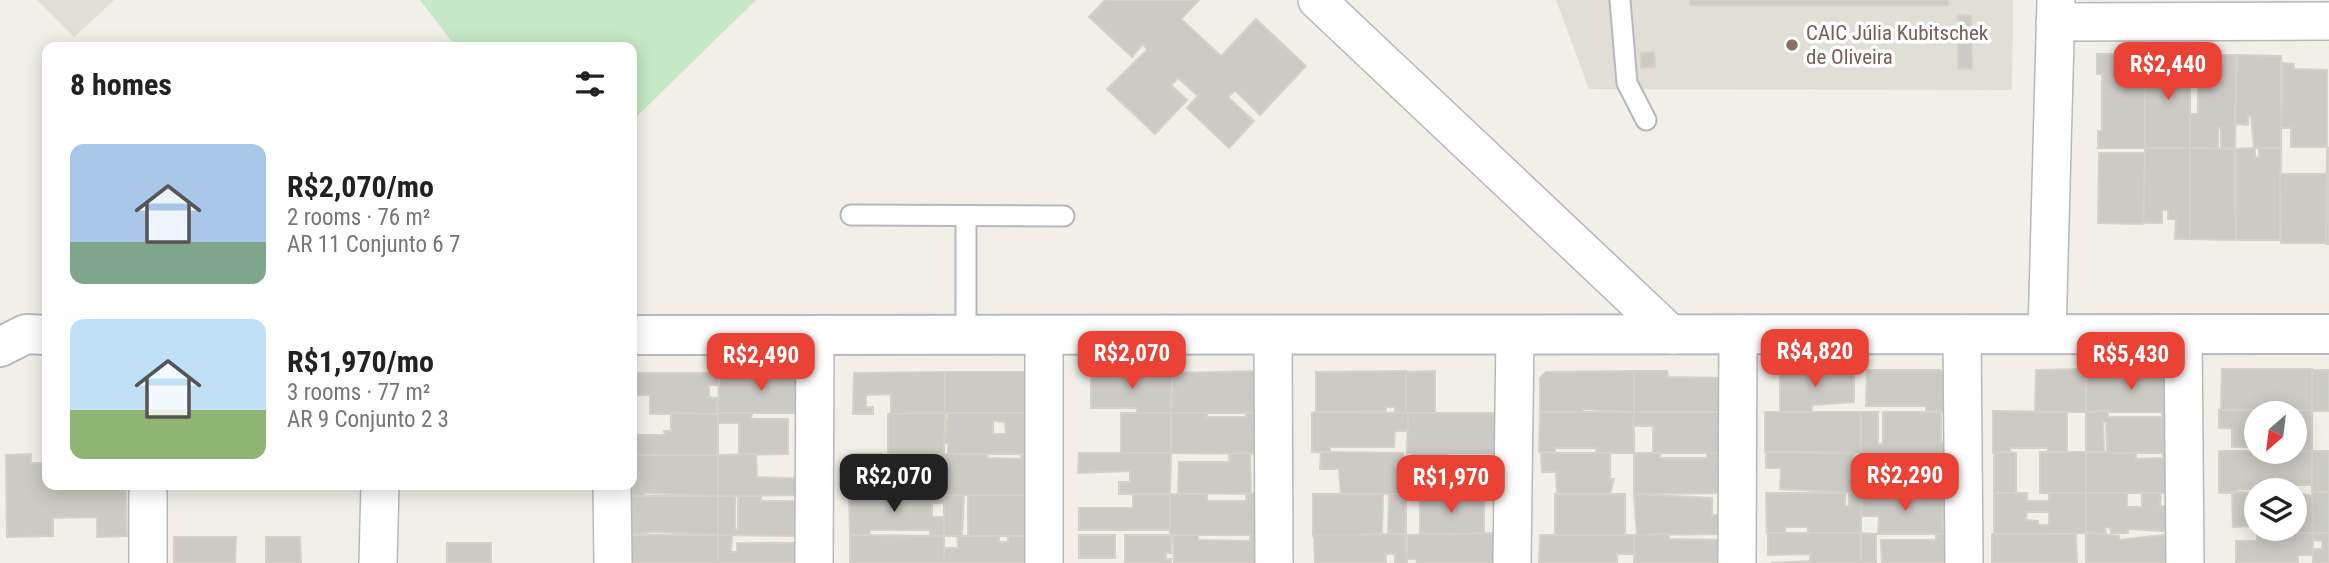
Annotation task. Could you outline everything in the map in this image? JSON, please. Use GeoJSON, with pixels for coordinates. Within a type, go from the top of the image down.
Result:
{"type":"FeatureCollection","features":[{"type":"Feature","properties":{"kind":"street"},"geometry":{"type":"LineString","coordinates":[[1317,0],[1671,335]]}},
{"type":"Feature","properties":{"kind":"street"},"geometry":{"type":"LineString","coordinates":[[2047,334],[2055,11],[2292,11],[2329,21]]}},
{"type":"Feature","properties":{"kind":"street"},"geometry":{"type":"LineString","coordinates":[[1737,563],[1738,334]]}},
{"type":"Feature","properties":{"kind":"street"},"geometry":{"type":"LineString","coordinates":[[1962,334],[1964,563]]}},
{"type":"Feature","properties":{"kind":"street"},"geometry":{"type":"LineString","coordinates":[[2183,334],[2185,563]]}},
{"type":"Feature","properties":{"kind":"street"},"geometry":{"type":"LineString","coordinates":[[637,335],[2329,334]]}},
{"type":"Feature","properties":{"kind":"street"},"geometry":{"type":"LineString","coordinates":[[814,563],[815,335]]}},
{"type":"Feature","properties":{"kind":"street"},"geometry":{"type":"LineString","coordinates":[[1044,335],[1044,563]]}},
{"type":"Feature","properties":{"kind":"street"},"geometry":{"type":"LineString","coordinates":[[1273,335],[1274,563]]}},
{"type":"Feature","properties":{"kind":"street"},"geometry":{"type":"LineString","coordinates":[[1512,563],[1515,335]]}},
{"type":"Feature","properties":{"kind":"street"},"geometry":{"type":"LineString","coordinates":[[148,490],[148,563]]}},
{"type":"Feature","properties":{"kind":"street"},"geometry":{"type":"LineString","coordinates":[[378,563],[380,490]]}},
{"type":"Feature","properties":{"kind":"street"},"geometry":{"type":"LineString","coordinates":[[612,490],[613,563]]}},
{"type":"Feature","properties":{"kind":"lane"},"geometry":{"type":"LineString","coordinates":[[1620,0],[1628,83],[1646,120]]}},
{"type":"Feature","properties":{"kind":"lane"},"geometry":{"type":"LineString","coordinates":[[850,215],[1064,216]]}},
{"type":"Feature","properties":{"kind":"lane"},"geometry":{"type":"LineString","coordinates":[[966,216],[966,335]]}},
{"type":"Feature","properties":{"kind":"shaded area"},"geometry":{"type":"Polygon","coordinates":[[[37,0],[114,0],[74,37],[37,0]]]}},
{"type":"Feature","properties":{"kind":"shaded area","name":"CAIC Júlia Kubitschek de Oliveira"},"geometry":{"type":"Polygon","coordinates":[[[1556,0],[2013,0],[2012,90],[1589,89],[1556,0]]]}},
{"type":"Feature","properties":{"kind":"green space"},"geometry":{"type":"Polygon","coordinates":[[[420,0],[756,0],[637,116],[637,42],[452,42],[420,0]]]}},
{"type":"Feature","properties":{"kind":"building"},"geometry":{"type":"Polygon","coordinates":[[[1105,0],[1199,0],[1181,19],[1221,56],[1256,19],[1306,66],[1260,115],[1235,90],[1228,97],[1254,121],[1229,148],[1187,108],[1198,96],[1178,78],[1171,85],[1187,100],[1155,134],[1107,89],[1147,50],[1143,44],[1132,57],[1089,17],[1105,0]]]}},
{"type":"Feature","properties":{"kind":"building"},"geometry":{"type":"Polygon","coordinates":[[[1690,0],[1948,0],[1948,5],[1690,5],[1690,0]]]}},
{"type":"Feature","properties":{"kind":"building"},"geometry":{"type":"Polygon","coordinates":[[[1958,15],[1971,16],[1972,69],[1958,68],[1958,15]]]}},
{"type":"Feature","properties":{"kind":"building"},"geometry":{"type":"Polygon","coordinates":[[[1654,52],[1655,67],[1641,68],[1641,53],[1654,52]]]}},
{"type":"Feature","properties":{"kind":"building"},"geometry":{"type":"Polygon","coordinates":[[[2097,54],[2145,54],[2145,148],[2098,148],[2098,131],[2102,131],[2102,74],[2097,74],[2097,54]]]}},
{"type":"Feature","properties":{"kind":"building"},"geometry":{"type":"Polygon","coordinates":[[[2190,55],[2237,55],[2235,149],[2221,148],[2221,128],[2218,128],[2218,149],[2190,148],[2190,114],[2198,114],[2198,79],[2190,80],[2190,55]]]}},
{"type":"Feature","properties":{"kind":"building"},"geometry":{"type":"Polygon","coordinates":[[[2190,55],[2190,148],[2145,148],[2145,56],[2190,55]]]}},
{"type":"Feature","properties":{"kind":"building"},"geometry":{"type":"Polygon","coordinates":[[[2237,55],[2281,56],[2281,148],[2254,148],[2251,116],[2248,116],[2248,125],[2235,124],[2237,55]]]}},
{"type":"Feature","properties":{"kind":"building"},"geometry":{"type":"Polygon","coordinates":[[[2282,63],[2294,64],[2294,69],[2327,70],[2327,147],[2291,147],[2291,128],[2281,128],[2282,63]]]}},
{"type":"Feature","properties":{"kind":"building"},"geometry":{"type":"Polygon","coordinates":[[[2327,147],[2329,148],[2329,244],[2326,244],[2327,147]]]}},
{"type":"Feature","properties":{"kind":"building"},"geometry":{"type":"Polygon","coordinates":[[[2145,148],[2190,148],[2190,239],[2175,239],[2176,219],[2168,219],[2168,210],[2162,210],[2162,223],[2143,223],[2145,148]]]}},
{"type":"Feature","properties":{"kind":"building"},"geometry":{"type":"Polygon","coordinates":[[[2190,148],[2235,149],[2236,240],[2190,239],[2190,148]]]}},
{"type":"Feature","properties":{"kind":"building"},"geometry":{"type":"Polygon","coordinates":[[[2255,148],[2255,158],[2259,157],[2259,148],[2281,148],[2280,240],[2236,240],[2235,149],[2255,148]]]}},
{"type":"Feature","properties":{"kind":"building"},"geometry":{"type":"Polygon","coordinates":[[[2099,153],[2145,153],[2143,224],[2098,223],[2099,153]]]}},
{"type":"Feature","properties":{"kind":"building"},"geometry":{"type":"Polygon","coordinates":[[[2280,174],[2327,174],[2326,243],[2281,243],[2280,174]]]}},
{"type":"Feature","properties":{"kind":"building"},"geometry":{"type":"Polygon","coordinates":[[[2086,369],[2086,412],[2035,412],[2036,370],[2086,369]]]}},
{"type":"Feature","properties":{"kind":"building"},"geometry":{"type":"Polygon","coordinates":[[[2222,369],[2312,369],[2312,410],[2307,410],[2307,401],[2244,401],[2244,410],[2221,410],[2222,369]]]}},
{"type":"Feature","properties":{"kind":"building"},"geometry":{"type":"Polygon","coordinates":[[[1867,370],[1940,370],[1947,376],[1946,412],[1926,411],[1926,406],[1866,406],[1867,370]]]}},
{"type":"Feature","properties":{"kind":"building"},"geometry":{"type":"Polygon","coordinates":[[[2312,370],[2329,370],[2329,411],[2312,411],[2312,370]]]}},
{"type":"Feature","properties":{"kind":"building"},"geometry":{"type":"Polygon","coordinates":[[[719,371],[798,373],[809,413],[718,413],[719,371]]]}},
{"type":"Feature","properties":{"kind":"building"},"geometry":{"type":"Polygon","coordinates":[[[1263,371],[1264,413],[1171,413],[1172,373],[1263,371]]]}},
{"type":"Feature","properties":{"kind":"building"},"geometry":{"type":"Polygon","coordinates":[[[1406,371],[1406,413],[1395,412],[1395,407],[1386,407],[1386,411],[1316,412],[1316,372],[1406,371]]]}},
{"type":"Feature","properties":{"kind":"building"},"geometry":{"type":"Polygon","coordinates":[[[1435,371],[1435,413],[1406,413],[1406,372],[1435,371]]]}},
{"type":"Feature","properties":{"kind":"building"},"geometry":{"type":"Polygon","coordinates":[[[1634,371],[1634,412],[1583,409],[1583,412],[1540,412],[1540,378],[1546,372],[1634,371]]]}},
{"type":"Feature","properties":{"kind":"building"},"geometry":{"type":"Polygon","coordinates":[[[1634,371],[1667,371],[1668,377],[1727,378],[1725,412],[1634,412],[1634,371]]]}},
{"type":"Feature","properties":{"kind":"building"},"geometry":{"type":"Polygon","coordinates":[[[1780,371],[1854,371],[1854,402],[1812,405],[1812,412],[1780,412],[1780,371]]]}},
{"type":"Feature","properties":{"kind":"building"},"geometry":{"type":"Polygon","coordinates":[[[2086,371],[2173,371],[2180,412],[2086,412],[2086,371]]]}},
{"type":"Feature","properties":{"kind":"building"},"geometry":{"type":"Polygon","coordinates":[[[945,372],[945,413],[891,414],[891,394],[866,395],[866,407],[873,407],[873,414],[853,414],[854,373],[945,372]]]}},
{"type":"Feature","properties":{"kind":"building"},"geometry":{"type":"Polygon","coordinates":[[[945,372],[1036,372],[1036,413],[945,413],[945,372]]]}},
{"type":"Feature","properties":{"kind":"building"},"geometry":{"type":"Polygon","coordinates":[[[1091,372],[1172,373],[1171,413],[1137,413],[1137,408],[1091,408],[1091,372]]]}},
{"type":"Feature","properties":{"kind":"building"},"geometry":{"type":"Polygon","coordinates":[[[637,373],[719,373],[719,385],[709,385],[709,397],[705,397],[717,398],[717,414],[650,414],[650,395],[637,395],[637,373]]]}},
{"type":"Feature","properties":{"kind":"building"},"geometry":{"type":"Polygon","coordinates":[[[2219,410],[2244,410],[2244,447],[2232,447],[2232,428],[2219,428],[2219,410]]]}},
{"type":"Feature","properties":{"kind":"building"},"geometry":{"type":"Polygon","coordinates":[[[2307,410],[2312,410],[2312,451],[2307,451],[2307,410]]]}},
{"type":"Feature","properties":{"kind":"building"},"geometry":{"type":"Polygon","coordinates":[[[1993,411],[2067,412],[2067,452],[2048,452],[2048,448],[2010,448],[2010,452],[1993,453],[1993,411]]]}},
{"type":"Feature","properties":{"kind":"building"},"geometry":{"type":"Polygon","coordinates":[[[2108,411],[2108,417],[2162,417],[2162,412],[2180,412],[2179,453],[2107,453],[2106,422],[2103,422],[2104,453],[2086,452],[2086,412],[2108,411]]]}},
{"type":"Feature","properties":{"kind":"building"},"geometry":{"type":"Polygon","coordinates":[[[1540,412],[1634,412],[1634,453],[1596,453],[1596,448],[1555,448],[1555,452],[1539,452],[1540,412]]]}},
{"type":"Feature","properties":{"kind":"building"},"geometry":{"type":"Polygon","coordinates":[[[1634,412],[1725,412],[1725,453],[1653,453],[1653,426],[1633,426],[1634,412]]]}},
{"type":"Feature","properties":{"kind":"building"},"geometry":{"type":"Polygon","coordinates":[[[1765,412],[1861,412],[1861,453],[1765,452],[1765,412]]]}},
{"type":"Feature","properties":{"kind":"building"},"geometry":{"type":"Polygon","coordinates":[[[1861,412],[1878,412],[1878,444],[1883,444],[1883,412],[1941,412],[1941,442],[1952,443],[1952,453],[1861,453],[1861,412]]]}},
{"type":"Feature","properties":{"kind":"building"},"geometry":{"type":"Polygon","coordinates":[[[671,413],[718,414],[718,455],[637,455],[637,435],[665,435],[664,431],[671,431],[671,413]]]}},
{"type":"Feature","properties":{"kind":"building"},"geometry":{"type":"Polygon","coordinates":[[[718,413],[752,413],[751,419],[788,419],[788,454],[739,455],[739,423],[718,423],[718,413]]]}},
{"type":"Feature","properties":{"kind":"building"},"geometry":{"type":"Polygon","coordinates":[[[945,413],[944,454],[888,454],[888,414],[945,413]]]}},
{"type":"Feature","properties":{"kind":"building"},"geometry":{"type":"Polygon","coordinates":[[[948,413],[1036,413],[1036,454],[948,454],[948,443],[944,443],[948,413]],[[993,421],[993,434],[1006,434],[1005,422],[993,421]]]}},
{"type":"Feature","properties":{"kind":"building"},"geometry":{"type":"Polygon","coordinates":[[[1121,413],[1171,413],[1171,453],[1121,453],[1121,413]]]}},
{"type":"Feature","properties":{"kind":"building"},"geometry":{"type":"Polygon","coordinates":[[[1171,413],[1246,417],[1246,413],[1264,413],[1264,454],[1171,453],[1171,413]]]}},
{"type":"Feature","properties":{"kind":"building"},"geometry":{"type":"Polygon","coordinates":[[[1312,413],[1408,413],[1408,431],[1395,431],[1394,447],[1330,447],[1330,453],[1312,452],[1312,413]]]}},
{"type":"Feature","properties":{"kind":"building"},"geometry":{"type":"Polygon","coordinates":[[[1408,413],[1499,413],[1499,453],[1407,453],[1408,413]]]}},
{"type":"Feature","properties":{"kind":"building"},"geometry":{"type":"Polygon","coordinates":[[[2219,451],[2244,451],[2244,464],[2307,464],[2307,451],[2312,451],[2312,485],[2307,485],[2307,478],[2244,478],[2244,489],[2238,489],[2237,493],[2219,493],[2219,451]]]}},
{"type":"Feature","properties":{"kind":"building"},"geometry":{"type":"Polygon","coordinates":[[[2312,451],[2329,451],[2329,492],[2312,492],[2312,451]]]}},
{"type":"Feature","properties":{"kind":"building"},"geometry":{"type":"Polygon","coordinates":[[[1321,452],[1403,453],[1402,494],[1341,494],[1339,469],[1320,469],[1321,452]]]}},
{"type":"Feature","properties":{"kind":"building"},"geometry":{"type":"Polygon","coordinates":[[[1766,452],[1854,453],[1854,493],[1780,489],[1781,468],[1766,468],[1766,452]]]}},
{"type":"Feature","properties":{"kind":"building"},"geometry":{"type":"Polygon","coordinates":[[[2040,452],[2086,452],[2086,493],[2040,493],[2040,452]]]}},
{"type":"Feature","properties":{"kind":"building"},"geometry":{"type":"Polygon","coordinates":[[[2086,452],[2136,453],[2136,459],[2163,458],[2163,453],[2178,453],[2177,493],[2086,493],[2086,452]]]}},
{"type":"Feature","properties":{"kind":"building"},"geometry":{"type":"Polygon","coordinates":[[[1079,453],[1171,453],[1170,494],[1119,494],[1119,482],[1130,482],[1130,471],[1078,473],[1079,453]]]}},
{"type":"Feature","properties":{"kind":"building"},"geometry":{"type":"Polygon","coordinates":[[[1250,453],[1251,494],[1178,493],[1179,462],[1229,462],[1229,454],[1250,453]]]}},
{"type":"Feature","properties":{"kind":"building"},"geometry":{"type":"Polygon","coordinates":[[[1412,453],[1447,453],[1447,494],[1412,494],[1412,453]]]}},
{"type":"Feature","properties":{"kind":"building"},"geometry":{"type":"Polygon","coordinates":[[[1541,453],[1610,453],[1610,479],[1614,479],[1610,494],[1557,494],[1556,472],[1542,472],[1541,453]]]}},
{"type":"Feature","properties":{"kind":"building"},"geometry":{"type":"Polygon","coordinates":[[[1634,453],[1660,453],[1660,458],[1707,458],[1707,453],[1726,453],[1727,493],[1634,494],[1634,453]]]}},
{"type":"Feature","properties":{"kind":"building"},"geometry":{"type":"Polygon","coordinates":[[[1861,453],[1905,453],[1905,457],[1926,457],[1925,453],[1954,453],[1955,494],[1861,493],[1861,453]]]}},
{"type":"Feature","properties":{"kind":"building"},"geometry":{"type":"Polygon","coordinates":[[[1994,453],[2016,453],[2016,493],[1994,493],[1994,453]]]}},
{"type":"Feature","properties":{"kind":"building"},"geometry":{"type":"Polygon","coordinates":[[[31,454],[31,463],[42,463],[42,490],[126,490],[127,536],[97,537],[97,517],[53,518],[53,536],[7,537],[6,455],[31,454]]]}},
{"type":"Feature","properties":{"kind":"building"},"geometry":{"type":"Polygon","coordinates":[[[756,454],[757,477],[809,479],[809,495],[718,496],[718,455],[756,454]]]}},
{"type":"Feature","properties":{"kind":"building"},"geometry":{"type":"Polygon","coordinates":[[[852,454],[882,454],[882,463],[893,463],[893,454],[944,454],[944,495],[872,495],[871,468],[852,468],[852,454]]]}},
{"type":"Feature","properties":{"kind":"building"},"geometry":{"type":"Polygon","coordinates":[[[944,454],[988,454],[988,458],[1021,459],[1021,454],[1038,454],[1038,495],[944,495],[944,454]]]}},
{"type":"Feature","properties":{"kind":"building"},"geometry":{"type":"Polygon","coordinates":[[[637,455],[718,455],[718,496],[644,493],[644,496],[624,496],[624,490],[637,490],[637,455]]]}},
{"type":"Feature","properties":{"kind":"building"},"geometry":{"type":"Polygon","coordinates":[[[2232,492],[2244,492],[2244,527],[2233,527],[2232,492]]]}},
{"type":"Feature","properties":{"kind":"building"},"geometry":{"type":"Polygon","coordinates":[[[2312,492],[2329,492],[2329,533],[2313,533],[2312,492]]]}},
{"type":"Feature","properties":{"kind":"building"},"geometry":{"type":"Polygon","coordinates":[[[1266,493],[1262,535],[1170,535],[1170,494],[1207,494],[1207,501],[1246,501],[1246,494],[1266,493]]]}},
{"type":"Feature","properties":{"kind":"building"},"geometry":{"type":"Polygon","coordinates":[[[1420,493],[1449,494],[1449,499],[1484,499],[1484,534],[1420,534],[1420,493]]]}},
{"type":"Feature","properties":{"kind":"building"},"geometry":{"type":"Polygon","coordinates":[[[1766,493],[1845,493],[1845,506],[1849,506],[1849,493],[1861,493],[1861,533],[1808,533],[1808,527],[1785,527],[1785,533],[1767,533],[1766,493]]]}},
{"type":"Feature","properties":{"kind":"building"},"geometry":{"type":"Polygon","coordinates":[[[1861,493],[1943,494],[1943,534],[1878,534],[1879,516],[1861,516],[1861,493]]]}},
{"type":"Feature","properties":{"kind":"building"},"geometry":{"type":"Polygon","coordinates":[[[1994,493],[2027,493],[2027,501],[2049,501],[2049,493],[2086,493],[2086,533],[1994,534],[1994,493]],[[2027,512],[2026,520],[2038,521],[2038,525],[2049,525],[2049,512],[2027,512]]]}},
{"type":"Feature","properties":{"kind":"building"},"geometry":{"type":"Polygon","coordinates":[[[2086,493],[2127,493],[2127,507],[2142,507],[2142,493],[2161,493],[2160,506],[2178,506],[2177,532],[2128,529],[2128,533],[2111,533],[2110,527],[2105,527],[2106,534],[2086,533],[2086,493]]]}},
{"type":"Feature","properties":{"kind":"building"},"geometry":{"type":"Polygon","coordinates":[[[1133,494],[1170,494],[1170,530],[1079,530],[1079,508],[1133,508],[1133,494]]]}},
{"type":"Feature","properties":{"kind":"building"},"geometry":{"type":"Polygon","coordinates":[[[1313,494],[1383,494],[1382,535],[1313,536],[1313,494]]]}},
{"type":"Feature","properties":{"kind":"building"},"geometry":{"type":"Polygon","coordinates":[[[1389,494],[1406,494],[1406,534],[1388,535],[1389,494]]]}},
{"type":"Feature","properties":{"kind":"building"},"geometry":{"type":"Polygon","coordinates":[[[1555,494],[1625,494],[1625,535],[1555,535],[1555,494]]]}},
{"type":"Feature","properties":{"kind":"building"},"geometry":{"type":"Polygon","coordinates":[[[1634,494],[1712,498],[1712,515],[1727,515],[1728,534],[1637,535],[1634,494]]]}},
{"type":"Feature","properties":{"kind":"building"},"geometry":{"type":"Polygon","coordinates":[[[849,495],[944,495],[944,503],[932,503],[932,517],[944,517],[944,536],[930,535],[930,530],[870,530],[870,535],[850,535],[849,495]]]}},
{"type":"Feature","properties":{"kind":"building"},"geometry":{"type":"Polygon","coordinates":[[[944,495],[964,495],[962,536],[944,536],[944,495]]]}},
{"type":"Feature","properties":{"kind":"building"},"geometry":{"type":"Polygon","coordinates":[[[968,495],[1038,495],[1037,536],[968,536],[968,495]]]}},
{"type":"Feature","properties":{"kind":"building"},"geometry":{"type":"Polygon","coordinates":[[[2307,495],[2313,496],[2313,533],[2307,533],[2307,495]]]}},
{"type":"Feature","properties":{"kind":"building"},"geometry":{"type":"Polygon","coordinates":[[[627,496],[718,496],[718,535],[654,532],[627,535],[627,496]]]}},
{"type":"Feature","properties":{"kind":"building"},"geometry":{"type":"Polygon","coordinates":[[[718,496],[735,496],[735,529],[738,530],[738,496],[761,496],[761,501],[795,501],[795,512],[811,512],[811,536],[718,535],[718,496]]]}},
{"type":"Feature","properties":{"kind":"building"},"geometry":{"type":"Polygon","coordinates":[[[1499,533],[1499,563],[1417,563],[1416,559],[1407,559],[1407,535],[1499,533]]]}},
{"type":"Feature","properties":{"kind":"building"},"geometry":{"type":"Polygon","coordinates":[[[1768,533],[1861,533],[1861,563],[1771,563],[1810,561],[1810,554],[1768,555],[1768,533]]]}},
{"type":"Feature","properties":{"kind":"building"},"geometry":{"type":"Polygon","coordinates":[[[1861,533],[1876,534],[1876,563],[1861,563],[1861,533]]]}},
{"type":"Feature","properties":{"kind":"building"},"geometry":{"type":"Polygon","coordinates":[[[2086,533],[2119,536],[2119,540],[2179,533],[2179,563],[2086,563],[2086,533]]]}},
{"type":"Feature","properties":{"kind":"building"},"geometry":{"type":"Polygon","coordinates":[[[2307,533],[2313,533],[2313,555],[2298,555],[2298,563],[2236,563],[2236,541],[2307,541],[2307,533]]]}},
{"type":"Feature","properties":{"kind":"building"},"geometry":{"type":"Polygon","coordinates":[[[2313,533],[2329,533],[2329,563],[2313,563],[2313,549],[2322,549],[2322,541],[2313,540],[2313,533]]]}},
{"type":"Feature","properties":{"kind":"building"},"geometry":{"type":"Polygon","coordinates":[[[1406,534],[1407,563],[1395,563],[1395,554],[1386,554],[1386,563],[1315,563],[1314,535],[1406,534]]]}},
{"type":"Feature","properties":{"kind":"building"},"geometry":{"type":"Polygon","coordinates":[[[1669,534],[1669,539],[1727,540],[1727,563],[1634,563],[1634,535],[1669,534]]]}},
{"type":"Feature","properties":{"kind":"building"},"geometry":{"type":"Polygon","coordinates":[[[1936,534],[1953,534],[1953,563],[1882,563],[1881,540],[1936,540],[1936,534]]]}},
{"type":"Feature","properties":{"kind":"building"},"geometry":{"type":"Polygon","coordinates":[[[1992,534],[2076,534],[2077,563],[1992,563],[1992,534]]]}},
{"type":"Feature","properties":{"kind":"building"},"geometry":{"type":"Polygon","coordinates":[[[626,535],[718,535],[718,563],[624,563],[626,535]]]}},
{"type":"Feature","properties":{"kind":"building"},"geometry":{"type":"Polygon","coordinates":[[[718,535],[732,535],[731,552],[737,552],[737,543],[796,543],[811,563],[718,563],[718,535]]]}},
{"type":"Feature","properties":{"kind":"building"},"geometry":{"type":"Polygon","coordinates":[[[850,535],[944,536],[944,563],[850,563],[850,535]]]}},
{"type":"Feature","properties":{"kind":"building"},"geometry":{"type":"Polygon","coordinates":[[[1079,535],[1115,535],[1115,558],[1079,558],[1079,535]]]}},
{"type":"Feature","properties":{"kind":"building"},"geometry":{"type":"Polygon","coordinates":[[[1125,535],[1171,535],[1171,553],[1166,553],[1166,560],[1171,559],[1171,563],[1125,563],[1125,535]]]}},
{"type":"Feature","properties":{"kind":"building"},"geometry":{"type":"Polygon","coordinates":[[[1173,535],[1198,535],[1198,540],[1250,541],[1250,535],[1262,535],[1266,563],[1174,563],[1173,535]]]}},
{"type":"Feature","properties":{"kind":"building"},"geometry":{"type":"Polygon","coordinates":[[[1540,535],[1634,535],[1634,554],[1617,554],[1617,563],[1539,563],[1540,535]]]}},
{"type":"Feature","properties":{"kind":"building"},"geometry":{"type":"Polygon","coordinates":[[[957,536],[999,536],[999,542],[1008,542],[1008,536],[1038,536],[1038,563],[944,563],[944,548],[958,548],[957,536]]]}},
{"type":"Feature","properties":{"kind":"building"},"geometry":{"type":"Polygon","coordinates":[[[174,537],[236,537],[235,563],[174,563],[174,537]]]}},
{"type":"Feature","properties":{"kind":"building"},"geometry":{"type":"Polygon","coordinates":[[[266,537],[300,537],[301,563],[266,563],[266,537]]]}},
{"type":"Feature","properties":{"kind":"building"},"geometry":{"type":"Polygon","coordinates":[[[447,543],[491,543],[491,563],[447,563],[447,543]]]}},
{"type":"Feature","properties":{"kind":"place","name":"CAIC Júlia Kubitschek de Oliveira"},"geometry":{"type":"Point","coordinates":[1792,45]}}]}
